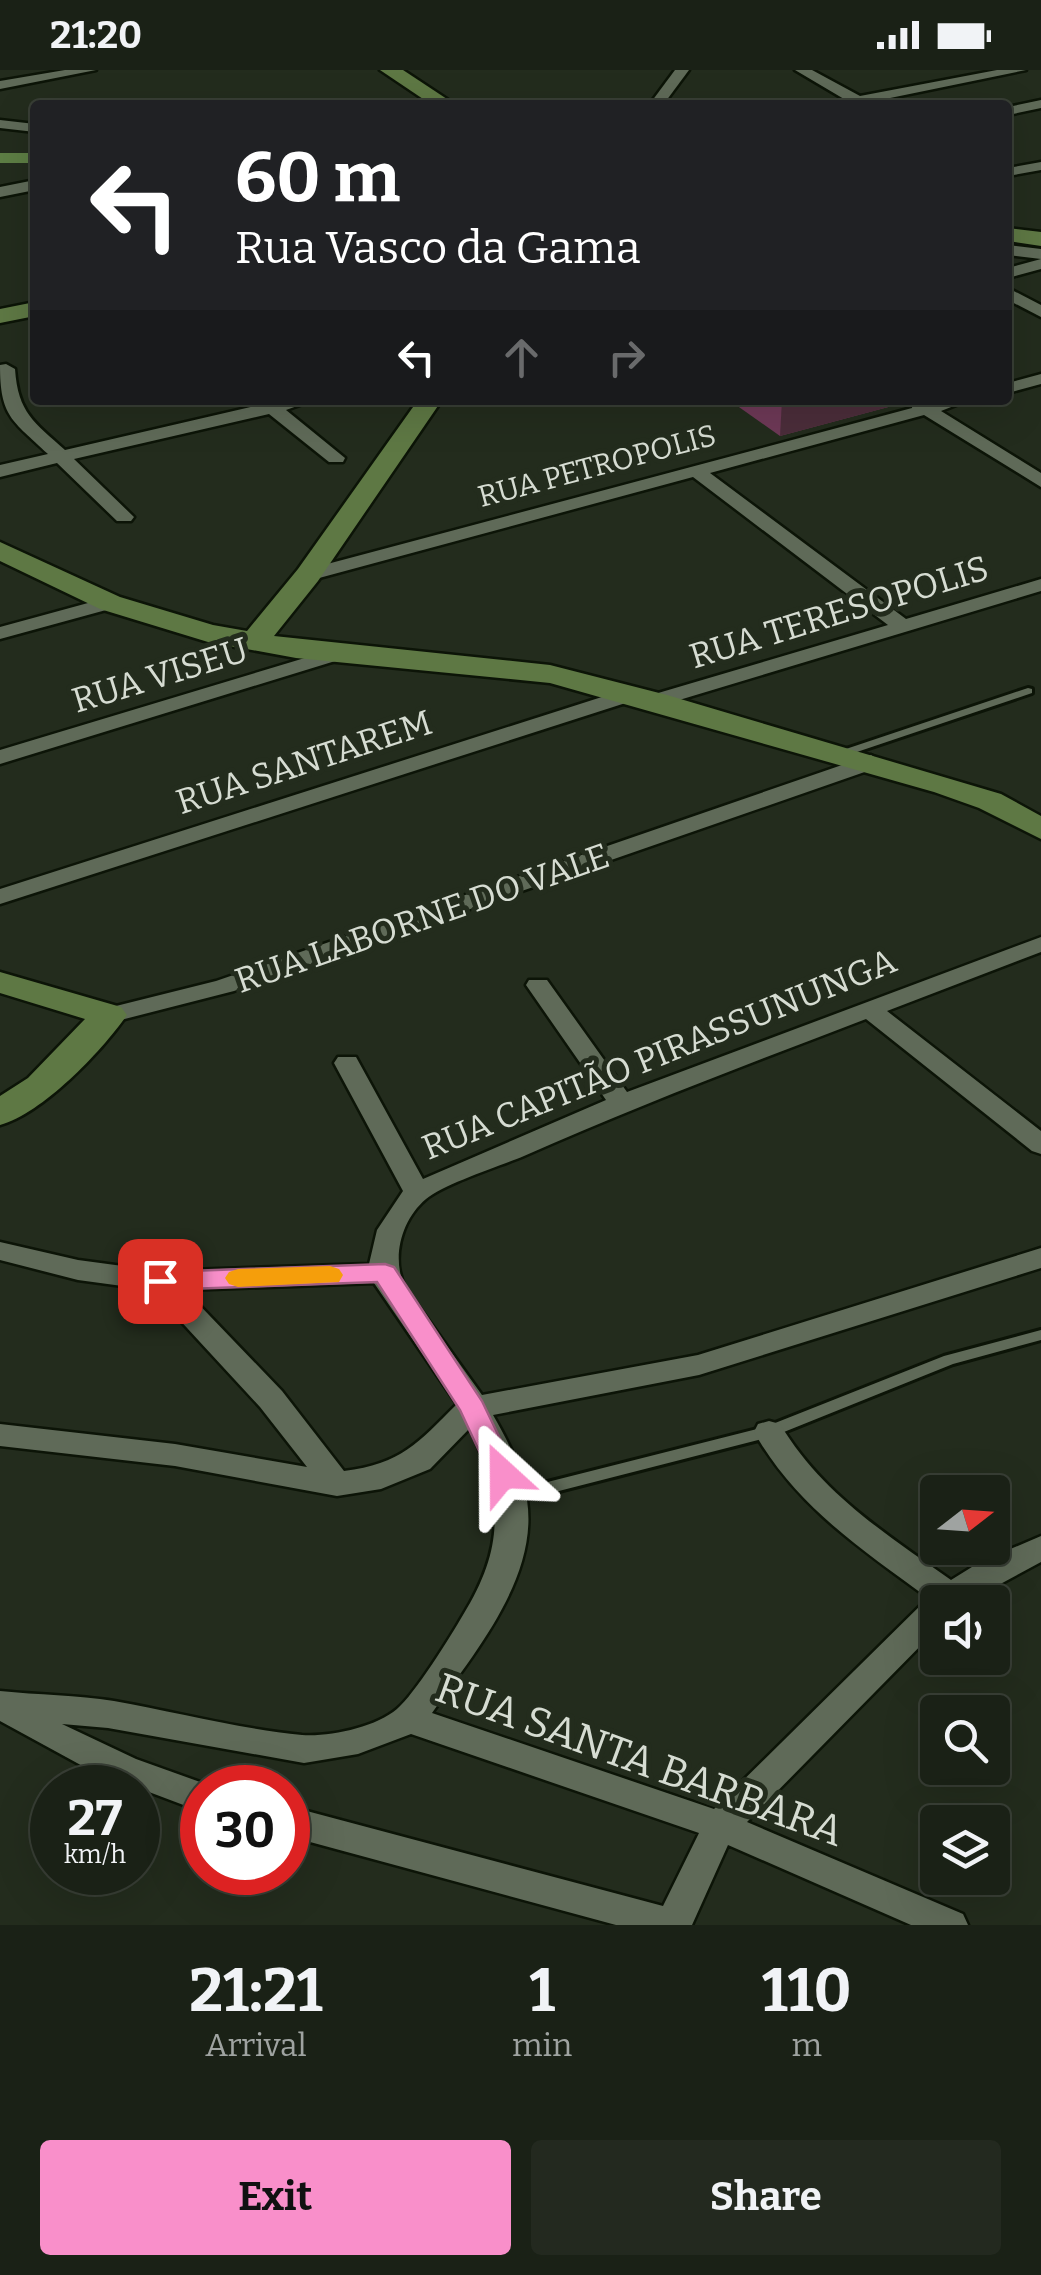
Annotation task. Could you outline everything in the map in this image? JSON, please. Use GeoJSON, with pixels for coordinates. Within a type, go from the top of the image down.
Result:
{"type":"FeatureCollection","features":[{"type":"Feature","properties":{"kind":"main road"},"geometry":{"type":"LineString","coordinates":[[390,70],[438,100]]}},
{"type":"Feature","properties":{"kind":"main road"},"geometry":{"type":"LineString","coordinates":[[0,316],[30,310]]}},
{"type":"Feature","properties":{"kind":"main road"},"geometry":{"type":"LineString","coordinates":[[254,642],[308,575],[427,405]]}},
{"type":"Feature","properties":{"kind":"main road"},"geometry":{"type":"LineString","coordinates":[[0,550],[110,602],[208,633],[338,654],[550,674],[871,762],[990,802],[1041,829]]}},
{"type":"Feature","properties":{"kind":"main road"},"geometry":{"type":"LineString","coordinates":[[0,982],[109,1015],[40,1086],[0,1113]]}},
{"type":"Feature","properties":{"kind":"street"},"geometry":{"type":"LineString","coordinates":[[0,86],[89,70]]}},
{"type":"Feature","properties":{"kind":"street"},"geometry":{"type":"LineString","coordinates":[[660,100],[682,70]]}},
{"type":"Feature","properties":{"kind":"street"},"geometry":{"type":"LineString","coordinates":[[802,70],[857,100],[1019,70]]}},
{"type":"Feature","properties":{"kind":"street"},"geometry":{"type":"LineString","coordinates":[[931,70],[953,81]]}},
{"type":"Feature","properties":{"kind":"street"},"geometry":{"type":"LineString","coordinates":[[1012,110],[1041,104]]}},
{"type":"Feature","properties":{"kind":"street"},"geometry":{"type":"LineString","coordinates":[[0,124],[30,127]]}},
{"type":"Feature","properties":{"kind":"street"},"geometry":{"type":"LineString","coordinates":[[1012,171],[1041,166]]}},
{"type":"Feature","properties":{"kind":"street"},"geometry":{"type":"LineString","coordinates":[[0,192],[30,186]]}},
{"type":"Feature","properties":{"kind":"street"},"geometry":{"type":"LineString","coordinates":[[1012,271],[1041,264]]}},
{"type":"Feature","properties":{"kind":"street"},"geometry":{"type":"LineString","coordinates":[[1012,295],[1041,312]]}},
{"type":"Feature","properties":{"kind":"street"},"geometry":{"type":"LineString","coordinates":[[6,368],[8,398],[18,416],[124,517]]}},
{"type":"Feature","properties":{"kind":"street"},"geometry":{"type":"LineString","coordinates":[[1012,387],[1041,379]]}},
{"type":"Feature","properties":{"kind":"street"},"geometry":{"type":"LineString","coordinates":[[0,471],[263,405]]}},
{"type":"Feature","properties":{"kind":"street"},"geometry":{"type":"LineString","coordinates":[[268,405],[336,458]]}},
{"type":"Feature","properties":{"kind":"street","name":"RUA PETROPOLIS"},"geometry":{"type":"LineString","coordinates":[[308,575],[696,471],[917,405]]}},
{"type":"Feature","properties":{"kind":"street"},"geometry":{"type":"LineString","coordinates":[[922,405],[1041,481]]}},
{"type":"Feature","properties":{"kind":"street"},"geometry":{"type":"LineString","coordinates":[[696,471],[904,626]]}},
{"type":"Feature","properties":{"kind":"street","name":"RUA TERESOPOLIS"},"geometry":{"type":"LineString","coordinates":[[643,697],[1041,585]]}},
{"type":"Feature","properties":{"kind":"street"},"geometry":{"type":"LineString","coordinates":[[0,633],[110,602]]}},
{"type":"Feature","properties":{"kind":"street","name":"RUA VISEU"},"geometry":{"type":"LineString","coordinates":[[0,757],[338,654]]}},
{"type":"Feature","properties":{"kind":"street","name":"RUA SANTAREM"},"geometry":{"type":"LineString","coordinates":[[0,897],[643,697]]}},
{"type":"Feature","properties":{"kind":"street","name":"RUA LABORNE DO VALE"},"geometry":{"type":"LineString","coordinates":[[109,1015],[225,986],[871,762]]}},
{"type":"Feature","properties":{"kind":"street","name":"RUA CAPITÃO PIRASSUNUNGA"},"geometry":{"type":"LineString","coordinates":[[385,1273],[391,1231],[417,1192],[622,1103],[1041,944]]}},
{"type":"Feature","properties":{"kind":"street"},"geometry":{"type":"LineString","coordinates":[[538,984],[622,1103]]}},
{"type":"Feature","properties":{"kind":"street"},"geometry":{"type":"LineString","coordinates":[[869,1009],[1041,1144]]}},
{"type":"Feature","properties":{"kind":"street"},"geometry":{"type":"LineString","coordinates":[[347,1063],[417,1192]]}},
{"type":"Feature","properties":{"kind":"street"},"geometry":{"type":"LineString","coordinates":[[0,1251],[78,1270],[160,1281],[385,1273],[472,1408],[495,1451],[512,1497],[514,1517],[502,1576],[409,1720]]}},
{"type":"Feature","properties":{"kind":"street"},"geometry":{"type":"LineString","coordinates":[[0,1435],[176,1455],[337,1484],[381,1478],[418,1460],[472,1408],[699,1366],[1041,1258]]}},
{"type":"Feature","properties":{"kind":"street"},"geometry":{"type":"LineString","coordinates":[[160,1281],[270,1400],[337,1484]]}},
{"type":"Feature","properties":{"kind":"street"},"geometry":{"type":"LineString","coordinates":[[769,1432],[804,1486],[923,1585]]}},
{"type":"Feature","properties":{"kind":"street"},"geometry":{"type":"LineString","coordinates":[[974,1585],[1041,1548]]}},
{"type":"Feature","properties":{"kind":"street"},"geometry":{"type":"LineString","coordinates":[[310,1827],[673,1924],[720,1826],[920,1625]]}},
{"type":"Feature","properties":{"kind":"street"},"geometry":{"type":"LineString","coordinates":[[2,1705],[60,1742],[122,1770],[180,1789]]}},
{"type":"Feature","properties":{"kind":"street","name":"RUA SANTA BARBARA"},"geometry":{"type":"LineString","coordinates":[[2,1705],[108,1714],[304,1749],[363,1742],[409,1720],[720,1826],[950,1925]]}},
{"type":"Feature","properties":{"kind":"lane"},"geometry":{"type":"LineString","coordinates":[[841,754],[1028,690]]}},
{"type":"Feature","properties":{"kind":"lane"},"geometry":{"type":"LineString","coordinates":[[512,1497],[769,1432],[948,1360],[1041,1335]]}},
{"type":"Feature","properties":{"kind":"waterway"},"geometry":{"type":"LineString","coordinates":[[0,158],[30,158]]}},
{"type":"Feature","properties":{"kind":"waterway"},"geometry":{"type":"LineString","coordinates":[[1012,243],[1041,247]]}},
{"type":"Feature","properties":{"kind":"slow traffic"},"geometry":{"type":"LineString","coordinates":[[238,1278],[330,1275]]}},
{"type":"Feature","properties":{"kind":"route"},"geometry":{"type":"LineString","coordinates":[[160,1281],[385,1273],[472,1408],[503,1474]]}}]}
